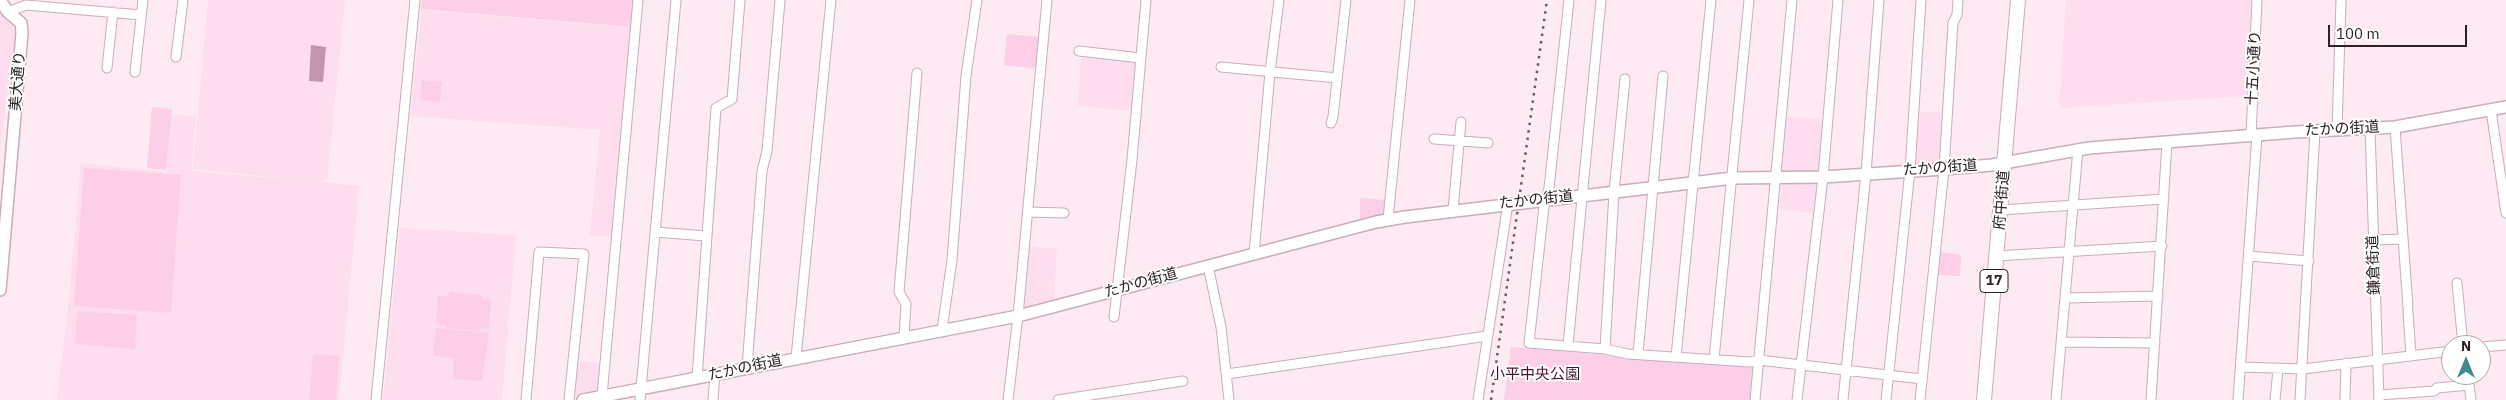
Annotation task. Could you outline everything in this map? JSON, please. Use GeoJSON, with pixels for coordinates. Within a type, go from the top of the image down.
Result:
{"type":"FeatureCollection","features":[{"type":"Feature","properties":{"kind":"main road","name":"府中街道"},"geometry":{"type":"LineString","coordinates":[[1984,400],[2018,0]]}},
{"type":"Feature","properties":{"kind":"street","name":"美大通り"},"geometry":{"type":"LineString","coordinates":[[0,0],[8,12],[21,23],[22,34],[0,290]]}},
{"type":"Feature","properties":{"kind":"street"},"geometry":{"type":"LineString","coordinates":[[135,72],[143,0]]}},
{"type":"Feature","properties":{"kind":"street"},"geometry":{"type":"LineString","coordinates":[[176,56],[183,0]]}},
{"type":"Feature","properties":{"kind":"street"},"geometry":{"type":"LineString","coordinates":[[376,400],[415,0]]}},
{"type":"Feature","properties":{"kind":"street"},"geometry":{"type":"LineString","coordinates":[[602,396],[638,0]]}},
{"type":"Feature","properties":{"kind":"street"},"geometry":{"type":"LineString","coordinates":[[641,394],[676,0]]}},
{"type":"Feature","properties":{"kind":"street"},"geometry":{"type":"LineString","coordinates":[[697,378],[716,108],[732,100],[740,0]]}},
{"type":"Feature","properties":{"kind":"street"},"geometry":{"type":"LineString","coordinates":[[747,368],[762,171],[767,151],[780,0]]}},
{"type":"Feature","properties":{"kind":"street"},"geometry":{"type":"LineString","coordinates":[[796,358],[831,0]]}},
{"type":"Feature","properties":{"kind":"street"},"geometry":{"type":"LineString","coordinates":[[942,330],[952,260],[966,76],[977,0]]}},
{"type":"Feature","properties":{"kind":"street"},"geometry":{"type":"LineString","coordinates":[[1008,400],[1018,316],[1048,0]]}},
{"type":"Feature","properties":{"kind":"street"},"geometry":{"type":"LineString","coordinates":[[1114,316],[1146,0]]}},
{"type":"Feature","properties":{"kind":"street"},"geometry":{"type":"LineString","coordinates":[[1254,254],[1270,72],[1279,0]]}},
{"type":"Feature","properties":{"kind":"street"},"geometry":{"type":"LineString","coordinates":[[1331,123],[1346,0]]}},
{"type":"Feature","properties":{"kind":"street"},"geometry":{"type":"LineString","coordinates":[[1388,219],[1410,0]]}},
{"type":"Feature","properties":{"kind":"street"},"geometry":{"type":"LineString","coordinates":[[1568,0],[1548,200],[1544,206],[1529,342],[1714,360],[1750,362],[1759,360],[1922,380]]}},
{"type":"Feature","properties":{"kind":"street"},"geometry":{"type":"LineString","coordinates":[[1568,345],[1601,0]]}},
{"type":"Feature","properties":{"kind":"street"},"geometry":{"type":"LineString","coordinates":[[1676,357],[1712,0]]}},
{"type":"Feature","properties":{"kind":"street"},"geometry":{"type":"LineString","coordinates":[[1714,360],[1749,0]]}},
{"type":"Feature","properties":{"kind":"street"},"geometry":{"type":"LineString","coordinates":[[1755,400],[1792,0]]}},
{"type":"Feature","properties":{"kind":"street"},"geometry":{"type":"LineString","coordinates":[[1797,400],[1823,177],[1838,0]]}},
{"type":"Feature","properties":{"kind":"street"},"geometry":{"type":"LineString","coordinates":[[1843,400],[1866,174],[1879,0]]}},
{"type":"Feature","properties":{"kind":"street"},"geometry":{"type":"LineString","coordinates":[[1886,400],[1910,170],[1921,0]]}},
{"type":"Feature","properties":{"kind":"street"},"geometry":{"type":"LineString","coordinates":[[1920,400],[1944,169],[1953,23],[1957,15],[1958,0]]}},
{"type":"Feature","properties":{"kind":"street","name":"十五小通り"},"geometry":{"type":"LineString","coordinates":[[2238,400],[2249,256],[2257,0]]}},
{"type":"Feature","properties":{"kind":"street"},"geometry":{"type":"LineString","coordinates":[[2337,130],[2341,0]]}},
{"type":"Feature","properties":{"kind":"street"},"geometry":{"type":"LineString","coordinates":[[8,12],[26,5],[141,15]]}},
{"type":"Feature","properties":{"kind":"street"},"geometry":{"type":"LineString","coordinates":[[108,68],[113,12]]}},
{"type":"Feature","properties":{"kind":"street"},"geometry":{"type":"LineString","coordinates":[[1079,51],[1141,58]]}},
{"type":"Feature","properties":{"kind":"street"},"geometry":{"type":"LineString","coordinates":[[1221,67],[1337,78]]}},
{"type":"Feature","properties":{"kind":"street"},"geometry":{"type":"LineString","coordinates":[[904,337],[906,304],[898,292],[912,105],[918,73]]}},
{"type":"Feature","properties":{"kind":"street"},"geometry":{"type":"LineString","coordinates":[[1638,354],[1652,187],[1664,76]]}},
{"type":"Feature","properties":{"kind":"street"},"geometry":{"type":"LineString","coordinates":[[1605,349],[1614,192],[1625,78]]}},
{"type":"Feature","properties":{"kind":"street","name":"たかの街道"},"geometry":{"type":"LineString","coordinates":[[583,400],[602,396],[641,394],[715,374],[1018,316],[1388,219],[1508,203],[1732,178],[1823,177],[1944,169],[2005,162],[2078,149],[2315,130],[2395,127],[2506,107]]}},
{"type":"Feature","properties":{"kind":"street"},"geometry":{"type":"LineString","coordinates":[[2491,110],[2506,214]]}},
{"type":"Feature","properties":{"kind":"street"},"geometry":{"type":"LineString","coordinates":[[1453,210],[1461,122]]}},
{"type":"Feature","properties":{"kind":"street"},"geometry":{"type":"LineString","coordinates":[[2395,127],[2411,355]]}},
{"type":"Feature","properties":{"kind":"street","name":"鎌倉街道"},"geometry":{"type":"LineString","coordinates":[[2370,129],[2379,397]]}},
{"type":"Feature","properties":{"kind":"street"},"geometry":{"type":"LineString","coordinates":[[2300,400],[2315,130]]}},
{"type":"Feature","properties":{"kind":"street"},"geometry":{"type":"LineString","coordinates":[[1434,139],[1488,143]]}},
{"type":"Feature","properties":{"kind":"street"},"geometry":{"type":"LineString","coordinates":[[2151,400],[2167,142]]}},
{"type":"Feature","properties":{"kind":"street"},"geometry":{"type":"LineString","coordinates":[[2056,400],[2078,149]]}},
{"type":"Feature","properties":{"kind":"street"},"geometry":{"type":"LineString","coordinates":[[2001,210],[2164,199]]}},
{"type":"Feature","properties":{"kind":"street"},"geometry":{"type":"LineString","coordinates":[[1478,400],[1508,203]]}},
{"type":"Feature","properties":{"kind":"street"},"geometry":{"type":"LineString","coordinates":[[1028,212],[1064,213]]}},
{"type":"Feature","properties":{"kind":"street"},"geometry":{"type":"LineString","coordinates":[[654,232],[706,236]]}},
{"type":"Feature","properties":{"kind":"street"},"geometry":{"type":"LineString","coordinates":[[2373,240],[2402,239]]}},
{"type":"Feature","properties":{"kind":"street"},"geometry":{"type":"LineString","coordinates":[[1996,256],[2162,246]]}},
{"type":"Feature","properties":{"kind":"street"},"geometry":{"type":"LineString","coordinates":[[526,400],[539,252],[584,254],[569,400]]}},
{"type":"Feature","properties":{"kind":"street"},"geometry":{"type":"LineString","coordinates":[[2249,256],[2309,261]]}},
{"type":"Feature","properties":{"kind":"street"},"geometry":{"type":"LineString","coordinates":[[1208,266],[1227,374],[1229,400]]}},
{"type":"Feature","properties":{"kind":"street"},"geometry":{"type":"LineString","coordinates":[[2457,283],[2462,335]]}},
{"type":"Feature","properties":{"kind":"street"},"geometry":{"type":"LineString","coordinates":[[2065,298],[2158,296]]}},
{"type":"Feature","properties":{"kind":"street"},"geometry":{"type":"LineString","coordinates":[[1227,374],[1487,336]]}},
{"type":"Feature","properties":{"kind":"street"},"geometry":{"type":"LineString","coordinates":[[2061,342],[2155,342]]}},
{"type":"Feature","properties":{"kind":"street"},"geometry":{"type":"LineString","coordinates":[[2491,346],[2506,345]]}},
{"type":"Feature","properties":{"kind":"street"},"geometry":{"type":"LineString","coordinates":[[2241,367],[2278,370],[2302,369],[2441,352]]}},
{"type":"Feature","properties":{"kind":"street"},"geometry":{"type":"LineString","coordinates":[[2345,400],[2346,363]]}},
{"type":"Feature","properties":{"kind":"street"},"geometry":{"type":"LineString","coordinates":[[2275,400],[2278,370]]}},
{"type":"Feature","properties":{"kind":"street"},"geometry":{"type":"LineString","coordinates":[[713,400],[715,374]]}},
{"type":"Feature","properties":{"kind":"street"},"geometry":{"type":"LineString","coordinates":[[1058,400],[1183,381]]}},
{"type":"Feature","properties":{"kind":"street"},"geometry":{"type":"LineString","coordinates":[[2379,397],[2415,396],[2469,385],[2471,400]]}},
{"type":"Feature","properties":{"kind":"shaded area"},"geometry":{"type":"Polygon","coordinates":[[[208,0],[345,0],[327,179],[321,182],[359,186],[339,400],[57,400],[69,300],[81,163],[167,172],[171,115],[196,116],[191,171],[319,182],[193,169],[208,0]]]}},
{"type":"Feature","properties":{"kind":"shaded area"},"geometry":{"type":"Polygon","coordinates":[[[2066,0],[2252,0],[2246,96],[2059,108],[2066,0]]]}},
{"type":"Feature","properties":{"kind":"shaded area"},"geometry":{"type":"Polygon","coordinates":[[[422,10],[635,28],[617,237],[590,235],[600,130],[410,116],[422,10]]]}},
{"type":"Feature","properties":{"kind":"shaded area"},"geometry":{"type":"Polygon","coordinates":[[[0,12],[13,25],[15,37],[0,151],[0,12]]]}},
{"type":"Feature","properties":{"kind":"shaded area"},"geometry":{"type":"Polygon","coordinates":[[[311,45],[326,47],[323,82],[309,81],[311,45]]]}},
{"type":"Feature","properties":{"kind":"shaded area"},"geometry":{"type":"Polygon","coordinates":[[[1086,54],[1137,60],[1132,111],[1078,106],[1081,58],[1086,54]]]}},
{"type":"Feature","properties":{"kind":"shaded area"},"geometry":{"type":"Polygon","coordinates":[[[1917,112],[1946,113],[1942,158],[1938,162],[1916,164],[1914,162],[1917,112]]]}},
{"type":"Feature","properties":{"kind":"shaded area"},"geometry":{"type":"Polygon","coordinates":[[[1785,116],[1828,120],[1823,173],[1784,174],[1780,170],[1785,116]]]}},
{"type":"Feature","properties":{"kind":"shaded area"},"geometry":{"type":"Polygon","coordinates":[[[1816,182],[1818,184],[1815,213],[1779,209],[1783,183],[1816,182]]]}},
{"type":"Feature","properties":{"kind":"shaded area"},"geometry":{"type":"Polygon","coordinates":[[[400,228],[516,235],[502,400],[383,400],[400,228]]]}},
{"type":"Feature","properties":{"kind":"shaded area"},"geometry":{"type":"Polygon","coordinates":[[[1028,246],[1057,249],[1054,301],[1028,309],[1023,305],[1028,246]]]}},
{"type":"Feature","properties":{"kind":"shaded area"},"geometry":{"type":"Polygon","coordinates":[[[576,361],[601,363],[599,388],[594,393],[572,397],[576,361]]]}},
{"type":"Feature","properties":{"kind":"green space"},"geometry":{"type":"Polygon","coordinates":[[[422,0],[634,0],[631,27],[421,9],[422,0]]]}},
{"type":"Feature","properties":{"kind":"green space"},"geometry":{"type":"Polygon","coordinates":[[[1007,34],[1040,37],[1037,69],[1004,65],[1007,34]]]}},
{"type":"Feature","properties":{"kind":"green space"},"geometry":{"type":"Polygon","coordinates":[[[422,80],[442,82],[440,102],[420,100],[422,80]]]}},
{"type":"Feature","properties":{"kind":"green space"},"geometry":{"type":"Polygon","coordinates":[[[152,107],[172,109],[166,170],[147,168],[152,107]]]}},
{"type":"Feature","properties":{"kind":"green space"},"geometry":{"type":"Polygon","coordinates":[[[84,168],[181,175],[171,313],[74,306],[84,168]]]}},
{"type":"Feature","properties":{"kind":"green space"},"geometry":{"type":"Polygon","coordinates":[[[1360,198],[1385,200],[1385,213],[1360,219],[1360,198]]]}},
{"type":"Feature","properties":{"kind":"green space"},"geometry":{"type":"Polygon","coordinates":[[[1939,252],[1961,255],[1960,276],[1938,275],[1939,252]]]}},
{"type":"Feature","properties":{"kind":"green space"},"geometry":{"type":"Polygon","coordinates":[[[449,292],[482,295],[482,299],[491,300],[489,329],[479,328],[479,331],[446,328],[446,325],[436,324],[438,295],[449,296],[449,292]]]}},
{"type":"Feature","properties":{"kind":"green space"},"geometry":{"type":"Polygon","coordinates":[[[77,311],[137,315],[135,349],[75,344],[77,311]]]}},
{"type":"Feature","properties":{"kind":"green space"},"geometry":{"type":"Polygon","coordinates":[[[436,328],[489,333],[482,381],[453,379],[454,358],[433,356],[436,328]]]}},
{"type":"Feature","properties":{"kind":"green space","name":"小平中央公園"},"geometry":{"type":"Polygon","coordinates":[[[1511,347],[1756,367],[1752,400],[1504,400],[1511,347]]]}},
{"type":"Feature","properties":{"kind":"green space"},"geometry":{"type":"Polygon","coordinates":[[[313,354],[339,356],[336,400],[309,400],[313,354]]]}},
{"type":"Feature","properties":{"kind":"railway"},"geometry":{"type":"LineString","coordinates":[[1491,400],[1547,0]]}}]}
